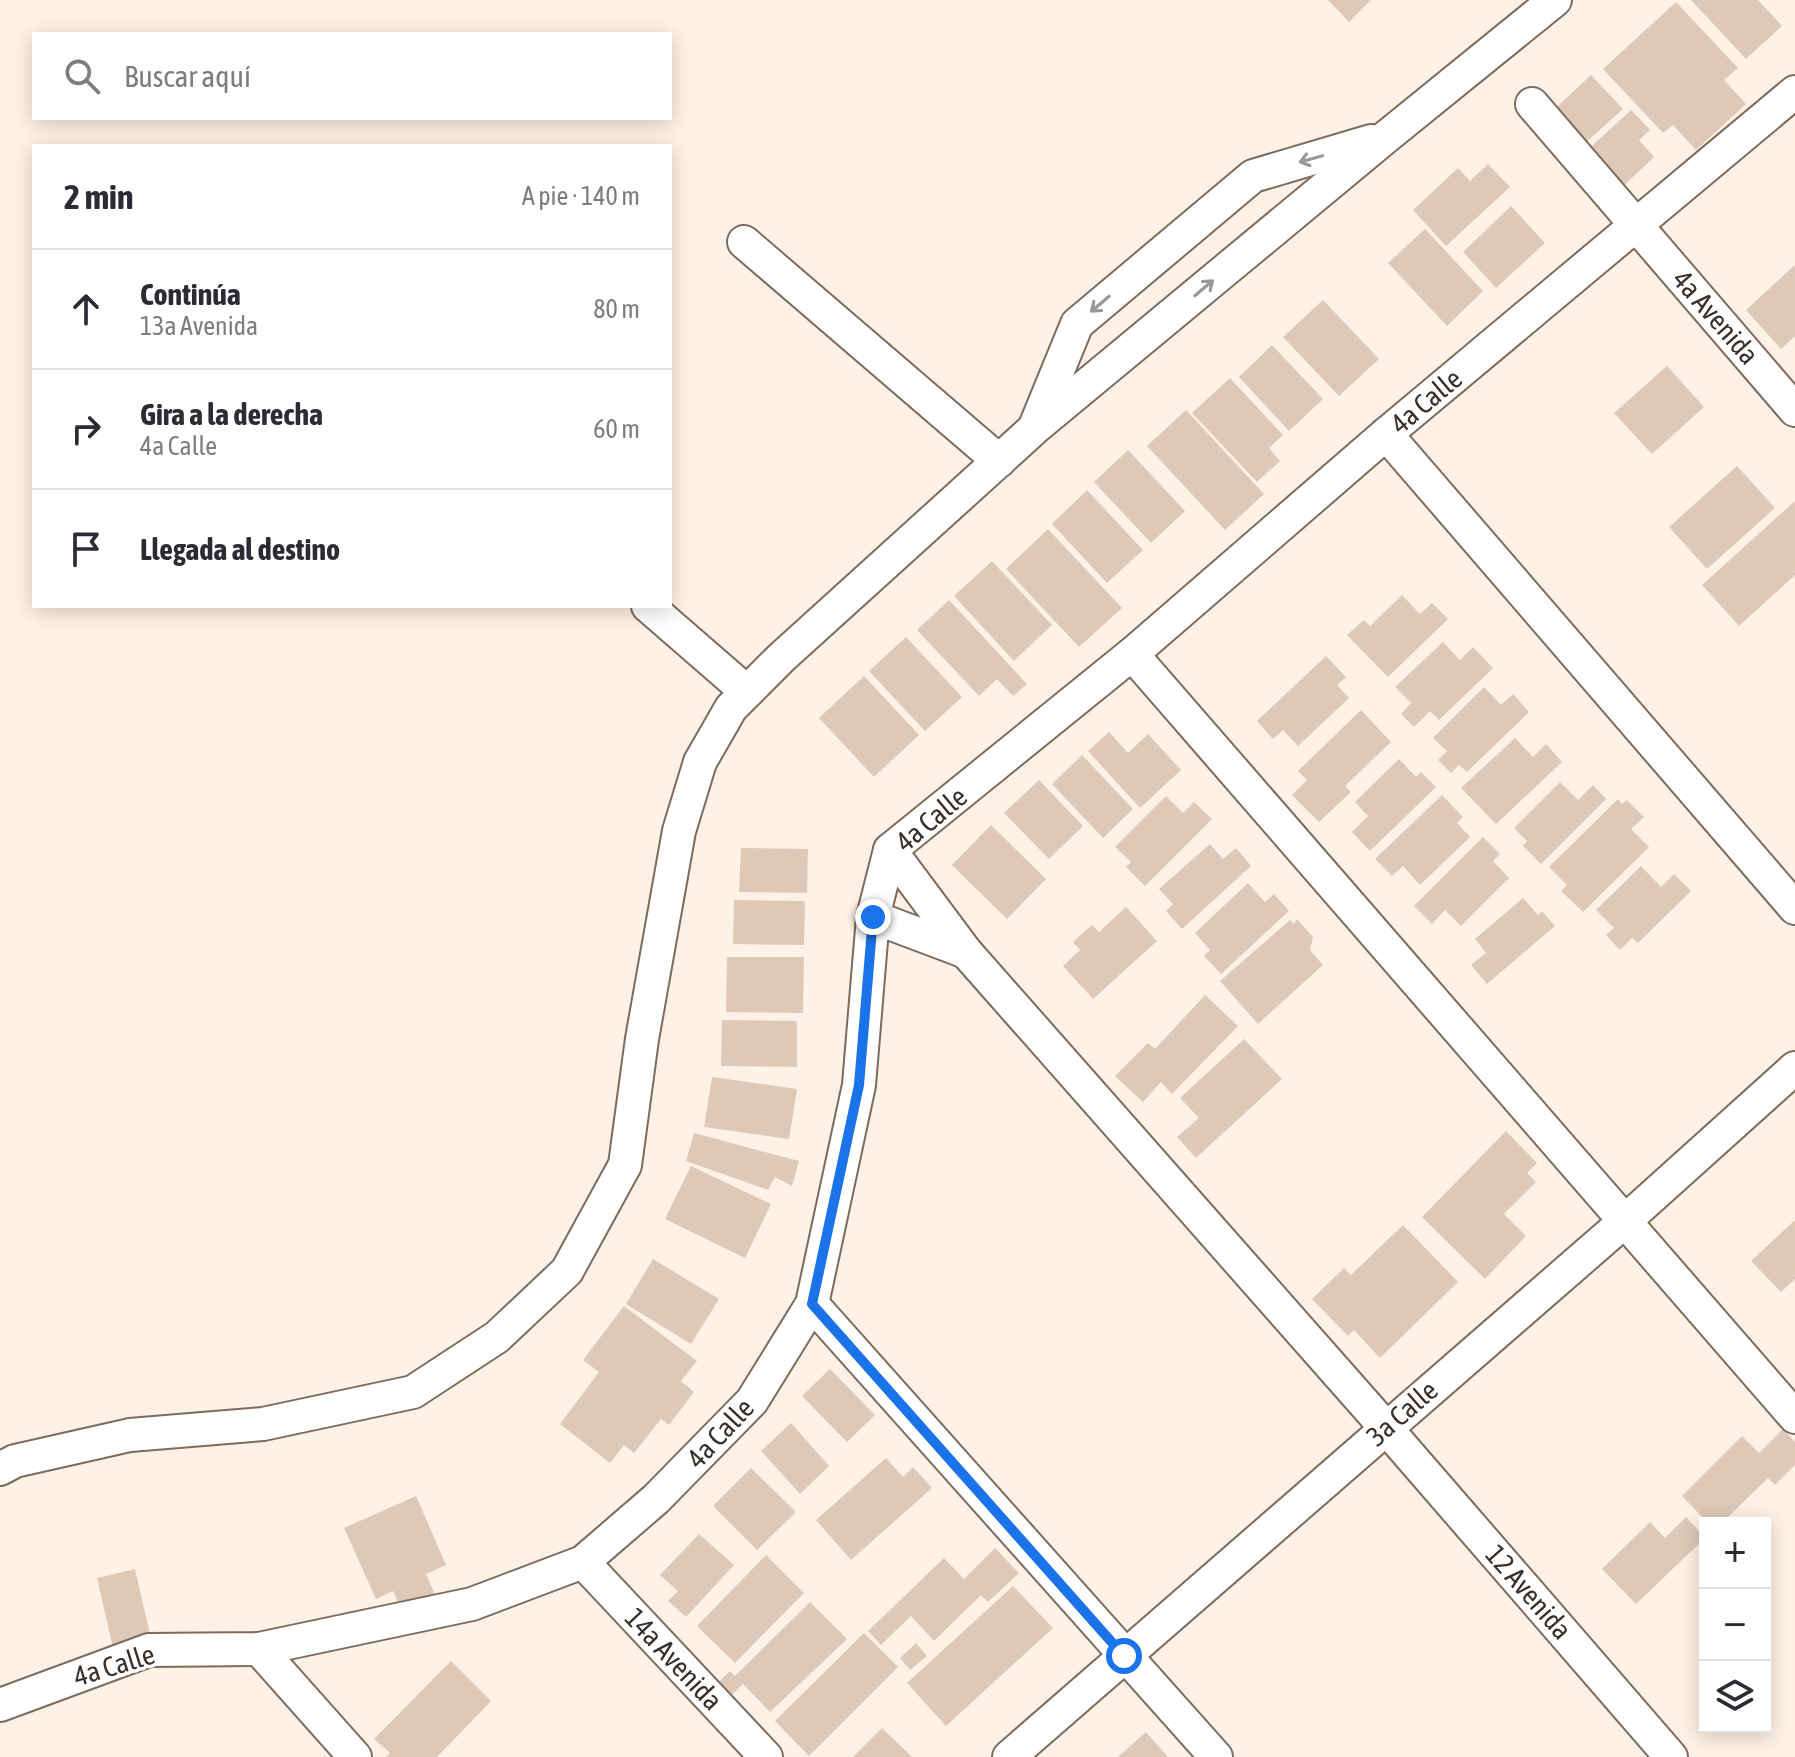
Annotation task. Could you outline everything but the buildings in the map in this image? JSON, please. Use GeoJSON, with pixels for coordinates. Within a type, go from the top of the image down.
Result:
{"type":"FeatureCollection","features":[{"type":"Feature","properties":{"kind":"street"},"geometry":{"type":"LineString","coordinates":[[0,1469],[15,1461],[130,1435],[263,1424],[413,1392],[497,1337],[567,1271],[625,1165],[642,1039],[679,831],[700,762],[731,708],[781,658],[1036,427],[1555,0]]}},
{"type":"Feature","properties":{"kind":"street","name":"4a Calle"},"geometry":{"type":"LineString","coordinates":[[0,1705],[149,1650],[259,1649],[472,1604],[583,1562],[656,1499],[752,1401],[812,1304],[859,1085],[873,917],[890,850],[1132,654],[1386,434],[1795,92]]}},
{"type":"Feature","properties":{"kind":"street","name":"4a Avenida"},"geometry":{"type":"LineString","coordinates":[[1532,104],[1795,410]]}},
{"type":"Feature","properties":{"kind":"street"},"geometry":{"type":"LineString","coordinates":[[1036,427],[1077,324],[1253,176],[1386,137]]}},
{"type":"Feature","properties":{"kind":"street"},"geometry":{"type":"LineString","coordinates":[[744,242],[999,461]]}},
{"type":"Feature","properties":{"kind":"street"},"geometry":{"type":"LineString","coordinates":[[1386,434],[1795,908]]}},
{"type":"Feature","properties":{"kind":"street"},"geometry":{"type":"LineString","coordinates":[[650,608],[747,692]]}},
{"type":"Feature","properties":{"kind":"street"},"geometry":{"type":"LineString","coordinates":[[1132,654],[1795,1417]]}},
{"type":"Feature","properties":{"kind":"street","name":"12 Avenida"},"geometry":{"type":"LineString","coordinates":[[890,850],[966,952],[1671,1757]]}},
{"type":"Feature","properties":{"kind":"street"},"geometry":{"type":"LineString","coordinates":[[873,917],[966,952]]}},
{"type":"Feature","properties":{"kind":"street","name":"3a Calle"},"geometry":{"type":"LineString","coordinates":[[1009,1757],[1625,1221],[1795,1068]]}},
{"type":"Feature","properties":{"kind":"street"},"geometry":{"type":"LineString","coordinates":[[812,1304],[1216,1757]]}},
{"type":"Feature","properties":{"kind":"street","name":"14a Avenida"},"geometry":{"type":"LineString","coordinates":[[583,1562],[766,1757]]}},
{"type":"Feature","properties":{"kind":"street"},"geometry":{"type":"LineString","coordinates":[[259,1649],[355,1757]]}},
{"type":"Feature","properties":{"kind":"route"},"geometry":{"type":"LineString","coordinates":[[873,917],[859,1085],[812,1304],[1124,1656]]}}]}
